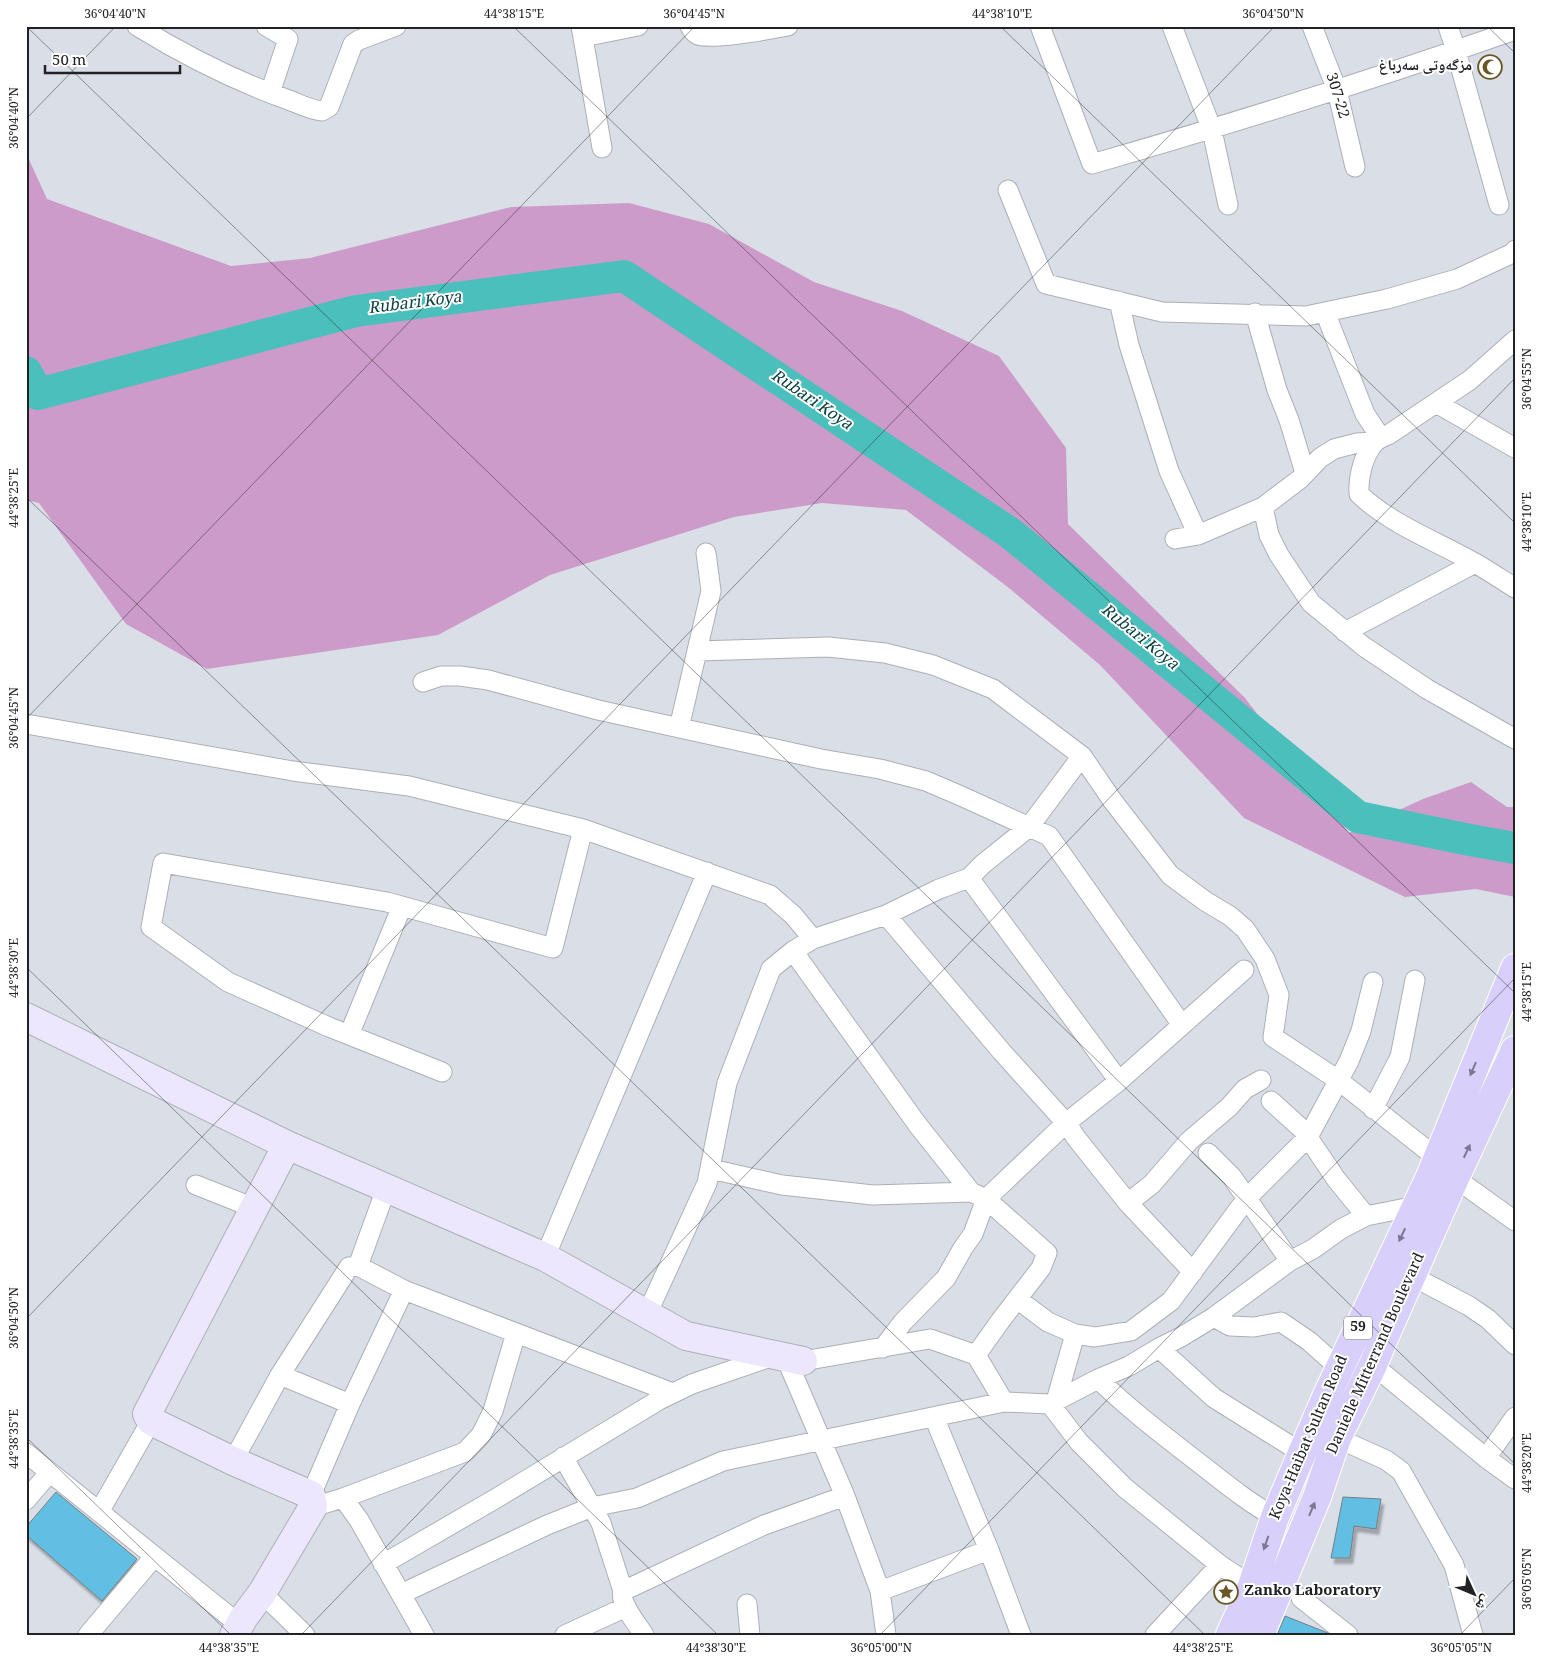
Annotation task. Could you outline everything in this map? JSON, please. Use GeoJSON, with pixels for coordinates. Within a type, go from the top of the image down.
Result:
{"type":"FeatureCollection","features":[{"type":"Feature","properties":{"kind":"main road","name":"Koya-Haibat Sultan Road"},"geometry":{"type":"LineString","coordinates":[[1230,1635],[1252,1586],[1275,1517],[1339,1368],[1416,1206],[1446,1168],[1493,1025],[1515,968]]}},
{"type":"Feature","properties":{"kind":"main road","name":"Danielle Mitterrand Boulevard"},"geometry":{"type":"LineString","coordinates":[[1260,1635],[1317,1497],[1338,1438],[1373,1365],[1412,1276],[1446,1168],[1515,1050]]}},
{"type":"Feature","properties":{"kind":"street"},"geometry":{"type":"LineString","coordinates":[[137,26],[197,61],[270,93],[318,110],[326,109],[331,103],[353,44],[358,40],[396,26]]}},
{"type":"Feature","properties":{"kind":"street"},"geometry":{"type":"LineString","coordinates":[[266,26],[288,39],[270,93]]}},
{"type":"Feature","properties":{"kind":"street"},"geometry":{"type":"LineString","coordinates":[[602,148],[582,32],[638,26]]}},
{"type":"Feature","properties":{"kind":"street"},"geometry":{"type":"LineString","coordinates":[[690,26],[694,32],[701,36],[788,26]]}},
{"type":"Feature","properties":{"kind":"street"},"geometry":{"type":"LineString","coordinates":[[1040,26],[1092,164],[1212,130],[1515,30]]}},
{"type":"Feature","properties":{"kind":"street"},"geometry":{"type":"LineString","coordinates":[[1172,26],[1212,130],[1228,205]]}},
{"type":"Feature","properties":{"kind":"street","name":"307-22"},"geometry":{"type":"LineString","coordinates":[[1312,26],[1337,90],[1355,167]]}},
{"type":"Feature","properties":{"kind":"street"},"geometry":{"type":"LineString","coordinates":[[1448,26],[1499,205]]}},
{"type":"Feature","properties":{"kind":"street"},"geometry":{"type":"LineString","coordinates":[[1008,190],[1046,284],[1162,312],[1306,316],[1387,299],[1457,279],[1513,253],[1515,250]]}},
{"type":"Feature","properties":{"kind":"street"},"geometry":{"type":"LineString","coordinates":[[1119,301],[1128,344],[1169,471],[1198,535]]}},
{"type":"Feature","properties":{"kind":"street"},"geometry":{"type":"LineString","coordinates":[[1325,312],[1365,414],[1378,440]]}},
{"type":"Feature","properties":{"kind":"street"},"geometry":{"type":"LineString","coordinates":[[1255,314],[1276,390],[1289,420],[1305,474]]}},
{"type":"Feature","properties":{"kind":"street"},"geometry":{"type":"LineString","coordinates":[[1515,340],[1470,380],[1378,440],[1367,453],[1358,483],[1359,494],[1370,505],[1425,538],[1475,563],[1515,588]]}},
{"type":"Feature","properties":{"kind":"street"},"geometry":{"type":"LineString","coordinates":[[1436,403],[1515,448]]}},
{"type":"Feature","properties":{"kind":"street"},"geometry":{"type":"LineString","coordinates":[[1175,538],[1198,535],[1263,507],[1305,474],[1320,458],[1334,449],[1378,440]]}},
{"type":"Feature","properties":{"kind":"street"},"geometry":{"type":"LineString","coordinates":[[1263,507],[1269,535],[1279,556],[1311,603],[1363,646],[1427,689],[1515,740]]}},
{"type":"Feature","properties":{"kind":"street"},"geometry":{"type":"LineString","coordinates":[[679,728],[711,591],[706,553]]}},
{"type":"Feature","properties":{"kind":"street"},"geometry":{"type":"LineString","coordinates":[[1345,632],[1475,563]]}},
{"type":"Feature","properties":{"kind":"street"},"geometry":{"type":"LineString","coordinates":[[697,651],[828,647],[885,652],[924,663],[993,689],[1082,756],[1112,800],[1170,875],[1205,901],[1230,916],[1244,929],[1265,959],[1280,995],[1273,1037],[1338,1080],[1446,1168],[1515,1221]]}},
{"type":"Feature","properties":{"kind":"street"},"geometry":{"type":"LineString","coordinates":[[423,682],[441,676],[460,676],[488,680],[598,710],[820,759],[880,769],[926,781],[1049,836],[1182,1025]]}},
{"type":"Feature","properties":{"kind":"street"},"geometry":{"type":"LineString","coordinates":[[26,724],[293,772],[409,786],[583,829],[770,895],[793,915],[813,939]]}},
{"type":"Feature","properties":{"kind":"street"},"geometry":{"type":"LineString","coordinates":[[647,1314],[707,1184],[727,1084],[771,969],[793,950],[813,939],[886,914],[969,878],[983,864],[1029,827],[1082,756]]}},
{"type":"Feature","properties":{"kind":"street"},"geometry":{"type":"LineString","coordinates":[[442,1072],[349,1035],[228,982],[151,926],[163,863],[388,902],[553,948],[583,829]]}},
{"type":"Feature","properties":{"kind":"street"},"geometry":{"type":"LineString","coordinates":[[545,1257],[707,872]]}},
{"type":"Feature","properties":{"kind":"street"},"geometry":{"type":"LineString","coordinates":[[969,878],[1119,1081]]}},
{"type":"Feature","properties":{"kind":"street"},"geometry":{"type":"LineString","coordinates":[[349,1035],[402,906]]}},
{"type":"Feature","properties":{"kind":"street"},"geometry":{"type":"LineString","coordinates":[[886,914],[1002,1052],[1066,1123],[1128,1203],[1192,1272]]}},
{"type":"Feature","properties":{"kind":"street"},"geometry":{"type":"LineString","coordinates":[[793,950],[917,1124],[978,1196],[1046,1253],[1041,1268],[976,1355]]}},
{"type":"Feature","properties":{"kind":"street"},"geometry":{"type":"LineString","coordinates":[[710,1169],[782,1185],[873,1195],[978,1196],[1119,1081],[1244,970]]}},
{"type":"Feature","properties":{"kind":"street"},"geometry":{"type":"LineString","coordinates":[[1374,1109],[1400,1057],[1415,980]]}},
{"type":"Feature","properties":{"kind":"street"},"geometry":{"type":"LineString","coordinates":[[1017,1299],[1048,1322],[1075,1334],[1095,1337],[1131,1331],[1171,1301],[1247,1198],[1308,1137],[1349,1061],[1361,1030],[1373,982]]}},
{"type":"Feature","properties":{"kind":"street"},"geometry":{"type":"LineString","coordinates":[[26,1017],[287,1146],[545,1257],[686,1336],[788,1358]]}},
{"type":"Feature","properties":{"kind":"street"},"geometry":{"type":"LineString","coordinates":[[1128,1203],[1152,1184],[1189,1141],[1229,1107],[1245,1089],[1261,1080]]}},
{"type":"Feature","properties":{"kind":"street"},"geometry":{"type":"LineString","coordinates":[[1271,1101],[1303,1130],[1336,1179],[1366,1216]]}},
{"type":"Feature","properties":{"kind":"street"},"geometry":{"type":"LineString","coordinates":[[287,1146],[147,1414],[151,1421],[312,1501],[343,1498],[465,1452],[481,1435],[493,1411],[516,1333]]}},
{"type":"Feature","properties":{"kind":"street"},"geometry":{"type":"LineString","coordinates":[[1208,1152],[1232,1177],[1290,1261]]}},
{"type":"Feature","properties":{"kind":"street"},"geometry":{"type":"LineString","coordinates":[[196,1185],[254,1208]]}},
{"type":"Feature","properties":{"kind":"street"},"geometry":{"type":"LineString","coordinates":[[358,1266],[386,1189]]}},
{"type":"Feature","properties":{"kind":"street"},"geometry":{"type":"LineString","coordinates":[[883,1348],[903,1322],[946,1278],[972,1234],[978,1196]]}},
{"type":"Feature","properties":{"kind":"street"},"geometry":{"type":"LineString","coordinates":[[401,1594],[547,1525],[592,1507],[637,1498],[723,1461],[1004,1402],[1053,1403],[1098,1379],[1129,1366],[1181,1337],[1214,1317],[1290,1261],[1313,1249],[1342,1229],[1366,1216],[1416,1206]]}},
{"type":"Feature","properties":{"kind":"street"},"geometry":{"type":"LineString","coordinates":[[233,1461],[280,1375],[349,1267],[358,1266],[404,1290],[673,1393]]}},
{"type":"Feature","properties":{"kind":"street"},"geometry":{"type":"LineString","coordinates":[[1412,1276],[1469,1306],[1488,1319],[1515,1345]]}},
{"type":"Feature","properties":{"kind":"street"},"geometry":{"type":"LineString","coordinates":[[26,1453],[154,1557],[237,1630],[262,1593],[312,1501],[350,1404],[404,1290]]}},
{"type":"Feature","properties":{"kind":"street"},"geometry":{"type":"LineString","coordinates":[[1214,1317],[1230,1326],[1254,1327],[1281,1322],[1309,1341],[1339,1368]]}},
{"type":"Feature","properties":{"kind":"street"},"geometry":{"type":"LineString","coordinates":[[1053,1403],[1075,1334]]}},
{"type":"Feature","properties":{"kind":"street"},"geometry":{"type":"LineString","coordinates":[[383,1564],[659,1400],[692,1384],[788,1358],[883,1348],[930,1339],[976,1355],[1004,1402]]}},
{"type":"Feature","properties":{"kind":"street"},"geometry":{"type":"LineString","coordinates":[[1159,1348],[1214,1398],[1302,1454]]}},
{"type":"Feature","properties":{"kind":"street"},"geometry":{"type":"LineString","coordinates":[[788,1358],[845,1496],[880,1591],[886,1635]]}},
{"type":"Feature","properties":{"kind":"street"},"geometry":{"type":"LineString","coordinates":[[1373,1365],[1486,1458],[1515,1479]]}},
{"type":"Feature","properties":{"kind":"street"},"geometry":{"type":"LineString","coordinates":[[280,1375],[350,1404]]}},
{"type":"Feature","properties":{"kind":"street"},"geometry":{"type":"LineString","coordinates":[[1098,1379],[1125,1405],[1177,1446],[1257,1507],[1275,1517]]}},
{"type":"Feature","properties":{"kind":"street"},"geometry":{"type":"LineString","coordinates":[[1053,1403],[1079,1442],[1125,1488],[1220,1565],[1252,1586]]}},
{"type":"Feature","properties":{"kind":"street"},"geometry":{"type":"LineString","coordinates":[[934,1417],[989,1550],[1021,1635]]}},
{"type":"Feature","properties":{"kind":"street"},"geometry":{"type":"LineString","coordinates":[[1486,1458],[1515,1417]]}},
{"type":"Feature","properties":{"kind":"street"},"geometry":{"type":"LineString","coordinates":[[99,1512],[151,1421]]}},
{"type":"Feature","properties":{"kind":"street"},"geometry":{"type":"LineString","coordinates":[[1338,1438],[1386,1460],[1401,1471],[1454,1565],[1473,1635]]}},
{"type":"Feature","properties":{"kind":"street"},"geometry":{"type":"LineString","coordinates":[[563,1458],[601,1523],[624,1599],[644,1635]]}},
{"type":"Feature","properties":{"kind":"street"},"geometry":{"type":"LineString","coordinates":[[26,1500],[50,1472]]}},
{"type":"Feature","properties":{"kind":"street"},"geometry":{"type":"LineString","coordinates":[[565,1635],[624,1599],[764,1525],[845,1496]]}},
{"type":"Feature","properties":{"kind":"street"},"geometry":{"type":"LineString","coordinates":[[343,1498],[359,1520],[424,1635]]}},
{"type":"Feature","properties":{"kind":"street"},"geometry":{"type":"LineString","coordinates":[[880,1591],[989,1550]]}},
{"type":"Feature","properties":{"kind":"street"},"geometry":{"type":"LineString","coordinates":[[88,1635],[154,1557]]}},
{"type":"Feature","properties":{"kind":"street"},"geometry":{"type":"LineString","coordinates":[[1155,1635],[1220,1565]]}},
{"type":"Feature","properties":{"kind":"street"},"geometry":{"type":"LineString","coordinates":[[262,1593],[305,1635]]}},
{"type":"Feature","properties":{"kind":"street"},"geometry":{"type":"LineString","coordinates":[[1301,1598],[1348,1635]]}},
{"type":"Feature","properties":{"kind":"street"},"geometry":{"type":"LineString","coordinates":[[747,1604],[750,1635]]}},
{"type":"Feature","properties":{"kind":"shaded area"},"geometry":{"type":"Polygon","coordinates":[[[26,153],[47,199],[231,266],[310,258],[511,207],[629,203],[709,224],[814,282],[902,311],[999,356],[1066,448],[1068,524],[1245,698],[1349,833],[1423,799],[1471,782],[1507,807],[1515,807],[1515,897],[1476,889],[1405,897],[1244,818],[1100,665],[1009,588],[906,510],[822,503],[734,517],[550,575],[438,635],[207,669],[126,624],[39,503],[26,500],[26,153]]]}},
{"type":"Feature","properties":{"kind":"building"},"geometry":{"type":"Polygon","coordinates":[[[56,1492],[137,1559],[102,1601],[26,1535],[26,1527],[56,1492]]]}},
{"type":"Feature","properties":{"kind":"building"},"geometry":{"type":"Polygon","coordinates":[[[1343,1497],[1381,1499],[1376,1529],[1354,1526],[1350,1558],[1331,1558],[1343,1497]]]}},
{"type":"Feature","properties":{"kind":"building"},"geometry":{"type":"Polygon","coordinates":[[[1285,1616],[1328,1633],[1329,1635],[1277,1635],[1285,1616]]]}},
{"type":"Feature","properties":{"kind":"waterway","name":"Rubari Koya"},"geometry":{"type":"LineString","coordinates":[[26,372],[38,394],[356,311],[624,276],[1010,533],[1358,817],[1515,848]]}},
{"type":"Feature","properties":{"kind":"place","name":"مزگەوتی سەرباغ"},"geometry":{"type":"Point","coordinates":[1490,67]}},
{"type":"Feature","properties":{"kind":"place","name":"Zanko Laboratory"},"geometry":{"type":"Point","coordinates":[1226,1592]}}]}
